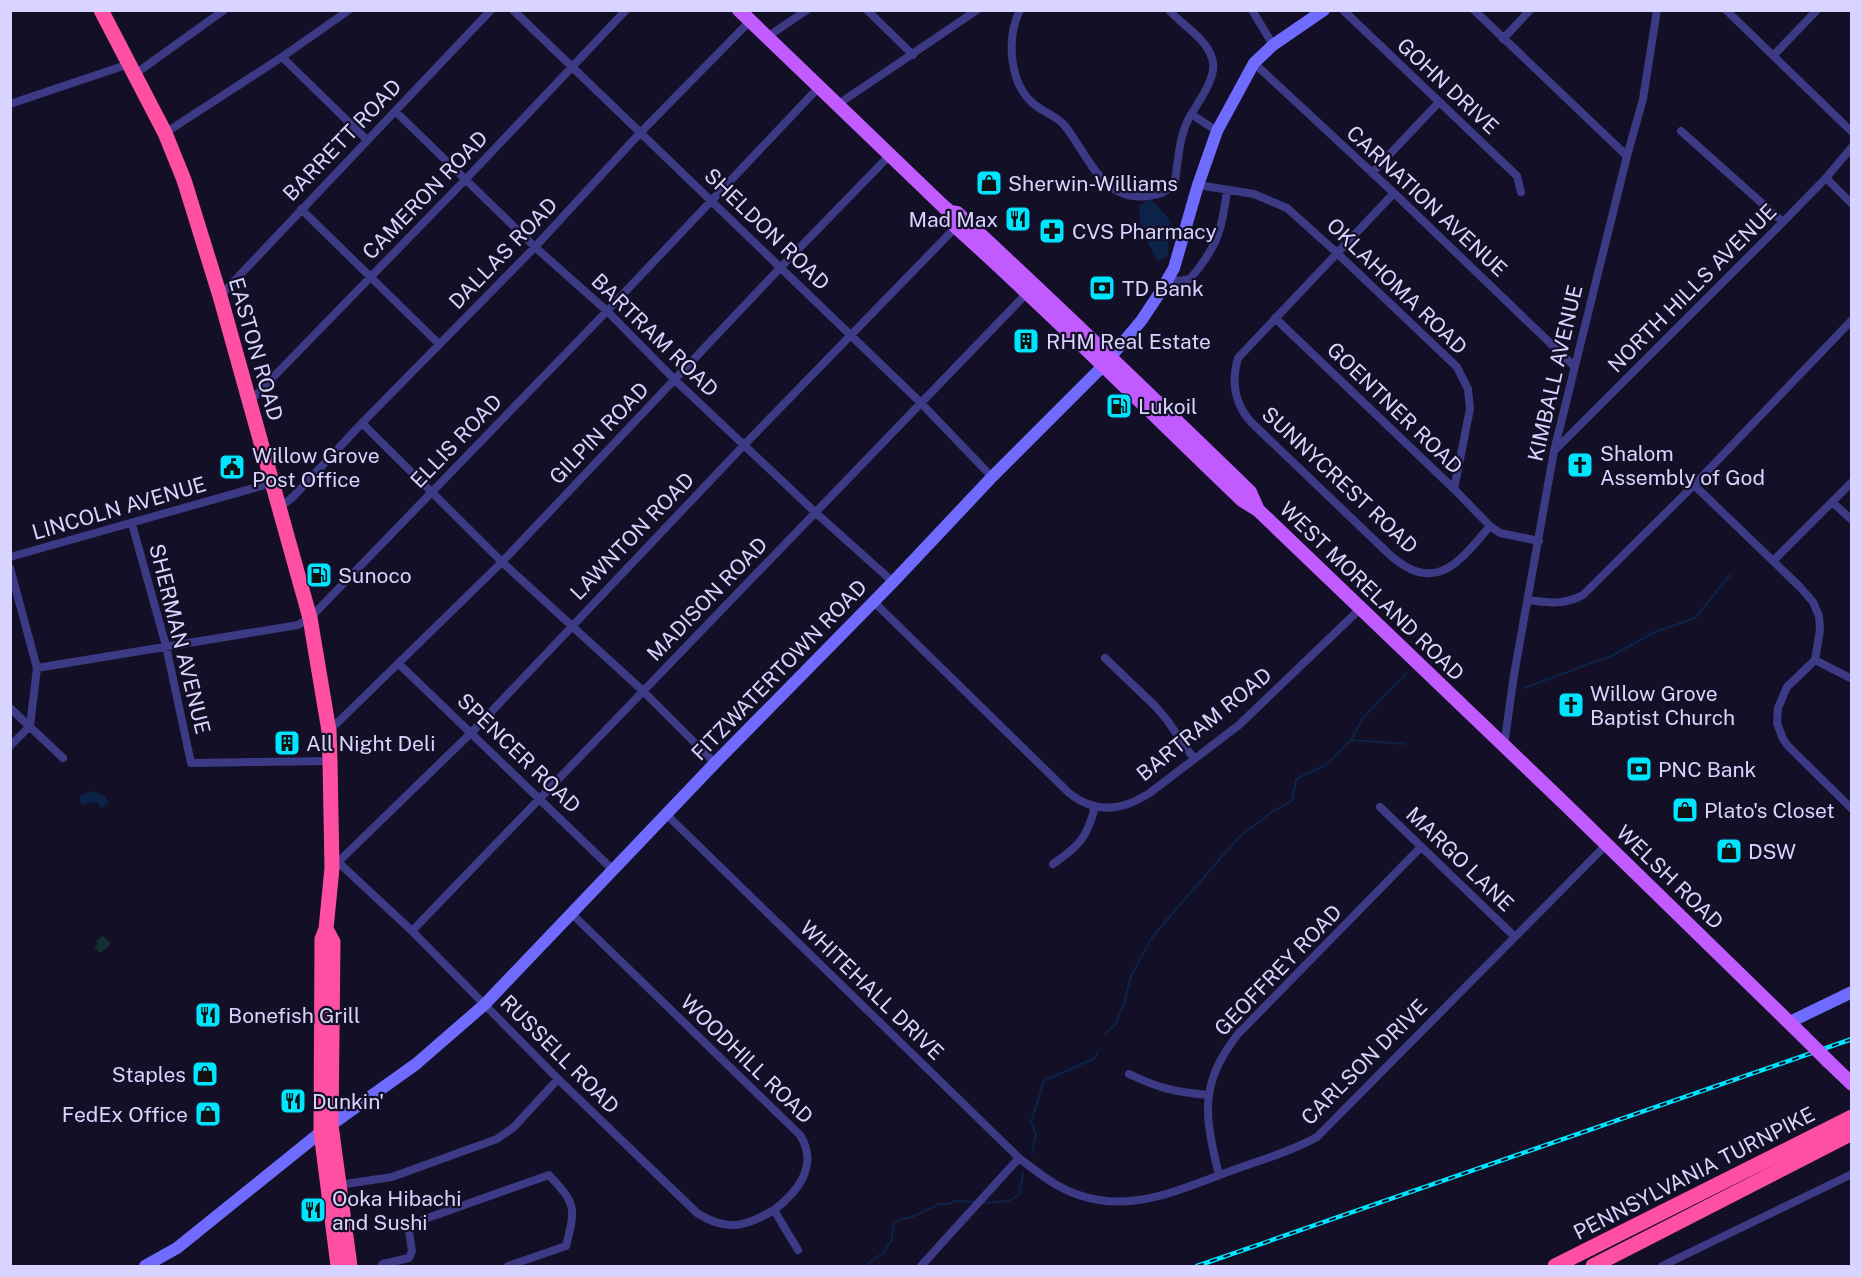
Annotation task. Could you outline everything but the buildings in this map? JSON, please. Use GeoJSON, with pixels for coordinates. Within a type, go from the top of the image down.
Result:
{"type":"FeatureCollection","features":[{"type":"Feature","properties":{"kind":"highway","name":"EASTON ROAD"},"geometry":{"type":"LineString","coordinates":[[102,10],[165,133],[183,180],[220,296],[310,618],[329,731],[335,865],[326,929],[333,942],[326,1128],[338,1266]]}},
{"type":"Feature","properties":{"kind":"highway","name":"PENNSYLVANIA TURNPIKE"},"geometry":{"type":"LineString","coordinates":[[1555,1266],[1851,1117]]}},
{"type":"Feature","properties":{"kind":"highway","name":"EASTON ROAD"},"geometry":{"type":"LineString","coordinates":[[326,1128],[339,1185],[350,1266]]}},
{"type":"Feature","properties":{"kind":"highway","name":"PENNSYLVANIA TURNPIKE"},"geometry":{"type":"LineString","coordinates":[[1593,1266],[1851,1133]]}},
{"type":"Feature","properties":{"kind":"main road","name":"WEST MORELAND ROAD"},"geometry":{"type":"LineString","coordinates":[[739,10],[950,212],[957,213],[1008,259],[1107,361]]}},
{"type":"Feature","properties":{"kind":"main road","name":"WEST MORELAND ROAD"},"geometry":{"type":"LineString","coordinates":[[950,212],[951,220],[957,227],[1250,492],[1258,510],[1457,702]]}},
{"type":"Feature","properties":{"kind":"main road","name":"WELSH ROAD"},"geometry":{"type":"LineString","coordinates":[[1457,702],[1790,1022],[1851,1084]]}},
{"type":"Feature","properties":{"kind":"street"},"geometry":{"type":"LineString","coordinates":[[10,104],[65,86],[132,69],[224,10]]}},
{"type":"Feature","properties":{"kind":"street"},"geometry":{"type":"LineString","coordinates":[[165,133],[282,57],[349,10]]}},
{"type":"Feature","properties":{"kind":"street","name":"BARRETT ROAD"},"geometry":{"type":"LineString","coordinates":[[220,296],[491,10]]}},
{"type":"Feature","properties":{"kind":"street","name":"SHELDON ROAD"},"geometry":{"type":"LineString","coordinates":[[513,10],[920,402],[992,477]]}},
{"type":"Feature","properties":{"kind":"street","name":"CAMERON ROAD"},"geometry":{"type":"LineString","coordinates":[[249,402],[466,179],[626,10]]}},
{"type":"Feature","properties":{"kind":"street"},"geometry":{"type":"LineString","coordinates":[[766,37],[807,10]]}},
{"type":"Feature","properties":{"kind":"street"},"geometry":{"type":"LineString","coordinates":[[867,10],[913,55]]}},
{"type":"Feature","properties":{"kind":"street"},"geometry":{"type":"LineString","coordinates":[[837,105],[977,10]]}},
{"type":"Feature","properties":{"kind":"street"},"geometry":{"type":"LineString","coordinates":[[1020,10],[1012,41],[1014,63],[1020,86],[1034,105],[1062,122],[1089,165],[1111,187],[1131,196],[1144,197],[1163,193],[1175,181],[1182,140],[1191,114],[1213,69],[1212,59],[1195,35],[1169,10]]}},
{"type":"Feature","properties":{"kind":"street"},"geometry":{"type":"LineString","coordinates":[[1252,10],[1273,45]]}},
{"type":"Feature","properties":{"kind":"street","name":"FITZWATERTOWN ROAD"},"geometry":{"type":"LineString","coordinates":[[145,1266],[177,1248],[326,1128],[423,1059],[484,1005],[612,869],[1107,361],[1141,321],[1168,278],[1181,247],[1198,185],[1217,131],[1254,63],[1273,45],[1324,10]]}},
{"type":"Feature","properties":{"kind":"street","name":"GOHN DRIVE"},"geometry":{"type":"LineString","coordinates":[[1343,10],[1517,176],[1521,192]]}},
{"type":"Feature","properties":{"kind":"street"},"geometry":{"type":"LineString","coordinates":[[1474,10],[1627,156]]}},
{"type":"Feature","properties":{"kind":"street"},"geometry":{"type":"LineString","coordinates":[[1503,39],[1530,10]]}},
{"type":"Feature","properties":{"kind":"street","name":"KIMBALL AVENUE"},"geometry":{"type":"LineString","coordinates":[[1504,746],[1554,451],[1643,99],[1658,10]]}},
{"type":"Feature","properties":{"kind":"street"},"geometry":{"type":"LineString","coordinates":[[1726,10],[1851,132]]}},
{"type":"Feature","properties":{"kind":"street"},"geometry":{"type":"LineString","coordinates":[[1774,55],[1817,10]]}},
{"type":"Feature","properties":{"kind":"street","name":"DALLAS ROAD"},"geometry":{"type":"LineString","coordinates":[[279,508],[535,247],[640,133],[750,21]]}},
{"type":"Feature","properties":{"kind":"street"},"geometry":{"type":"LineString","coordinates":[[282,57],[367,140]]}},
{"type":"Feature","properties":{"kind":"street","name":"CARNATION AVENUE"},"geometry":{"type":"LineString","coordinates":[[1254,63],[1394,192],[1574,366]]}},
{"type":"Feature","properties":{"kind":"street","name":"ELLIS ROAD"},"geometry":{"type":"LineString","coordinates":[[37,668],[298,625],[310,618],[607,311],[819,87]]}},
{"type":"Feature","properties":{"kind":"street"},"geometry":{"type":"LineString","coordinates":[[1372,173],[1439,102]]}},
{"type":"Feature","properties":{"kind":"street","name":"BARTRAM ROAD"},"geometry":{"type":"LineString","coordinates":[[395,111],[535,247],[607,311],[675,380],[893,582]]}},
{"type":"Feature","properties":{"kind":"street"},"geometry":{"type":"LineString","coordinates":[[1191,114],[1217,131]]}},
{"type":"Feature","properties":{"kind":"street"},"geometry":{"type":"LineString","coordinates":[[1681,131],[1783,222]]}},
{"type":"Feature","properties":{"kind":"street","name":"NORTH HILLS AVENUE"},"geometry":{"type":"LineString","coordinates":[[1554,451],[1826,178],[1851,147]]}},
{"type":"Feature","properties":{"kind":"street","name":"GILPIN ROAD"},"geometry":{"type":"LineString","coordinates":[[329,731],[502,562],[890,155]]}},
{"type":"Feature","properties":{"kind":"street"},"geometry":{"type":"LineString","coordinates":[[1826,178],[1851,204]]}},
{"type":"Feature","properties":{"kind":"street","name":"OKLAHOMA ROAD"},"geometry":{"type":"LineString","coordinates":[[1198,185],[1254,194],[1281,205],[1297,216],[1462,375],[1468,389],[1470,409],[1454,489]]}},
{"type":"Feature","properties":{"kind":"street"},"geometry":{"type":"LineString","coordinates":[[1168,278],[1190,279],[1211,252],[1222,224],[1227,190]]}},
{"type":"Feature","properties":{"kind":"street","name":"SUNNYCREST ROAD"},"geometry":{"type":"LineString","coordinates":[[1394,192],[1238,358],[1235,368],[1236,396],[1243,414],[1390,555],[1410,570],[1428,574],[1446,570],[1462,560],[1490,526]]}},
{"type":"Feature","properties":{"kind":"street"},"geometry":{"type":"LineString","coordinates":[[302,209],[439,344]]}},
{"type":"Feature","properties":{"kind":"street","name":"LAWNTON ROAD"},"geometry":{"type":"LineString","coordinates":[[335,865],[472,732],[744,445],[957,227]]}},
{"type":"Feature","properties":{"kind":"street","name":"MADISON ROAD"},"geometry":{"type":"LineString","coordinates":[[412,931],[1028,292]]}},
{"type":"Feature","properties":{"kind":"street","name":"GOENTNER ROAD"},"geometry":{"type":"LineString","coordinates":[[1275,318],[1490,526]]}},
{"type":"Feature","properties":{"kind":"street"},"geometry":{"type":"LineString","coordinates":[[1528,600],[1557,603],[1574,600],[1583,595],[1694,485],[1851,320]]}},
{"type":"Feature","properties":{"kind":"street"},"geometry":{"type":"LineString","coordinates":[[362,423],[502,562],[643,691],[715,763]]}},
{"type":"Feature","properties":{"kind":"street"},"geometry":{"type":"LineString","coordinates":[[1773,561],[1851,482]]}},
{"type":"Feature","properties":{"kind":"street","name":"LINCOLN AVENUE"},"geometry":{"type":"LineString","coordinates":[[10,557],[272,483]]}},
{"type":"Feature","properties":{"kind":"street"},"geometry":{"type":"LineString","coordinates":[[1694,485],[1800,587],[1816,608],[1821,622],[1815,660],[1783,693],[1778,708],[1777,723],[1788,746],[1851,809]]}},
{"type":"Feature","properties":{"kind":"street"},"geometry":{"type":"LineString","coordinates":[[1832,502],[1851,520]]}},
{"type":"Feature","properties":{"kind":"street","name":"SHERMAN AVENUE"},"geometry":{"type":"LineString","coordinates":[[132,524],[166,646],[191,763],[330,761]]}},
{"type":"Feature","properties":{"kind":"street"},"geometry":{"type":"LineString","coordinates":[[1490,526],[1500,533],[1539,541]]}},
{"type":"Feature","properties":{"kind":"street"},"geometry":{"type":"LineString","coordinates":[[10,568],[37,668],[30,726],[10,746]]}},
{"type":"Feature","properties":{"kind":"street"},"geometry":{"type":"LineString","coordinates":[[874,602],[1069,793],[1086,805],[1095,807],[1084,838],[1053,864]]}},
{"type":"Feature","properties":{"kind":"street","name":"BARTRAM ROAD"},"geometry":{"type":"LineString","coordinates":[[1095,807],[1112,807],[1138,801],[1254,712],[1360,609]]}},
{"type":"Feature","properties":{"kind":"street"},"geometry":{"type":"LineString","coordinates":[[1105,658],[1162,714],[1194,759]]}},
{"type":"Feature","properties":{"kind":"street"},"geometry":{"type":"LineString","coordinates":[[1815,660],[1851,679]]}},
{"type":"Feature","properties":{"kind":"street","name":"SPENCER ROAD"},"geometry":{"type":"LineString","coordinates":[[399,663],[612,869]]}},
{"type":"Feature","properties":{"kind":"street"},"geometry":{"type":"LineString","coordinates":[[10,708],[63,758]]}},
{"type":"Feature","properties":{"kind":"street","name":"MARGO LANE"},"geometry":{"type":"LineString","coordinates":[[1380,807],[1515,937]]}},
{"type":"Feature","properties":{"kind":"street","name":"WHITEHALL DRIVE"},"geometry":{"type":"LineString","coordinates":[[666,814],[1019,1158],[1056,1186]]}},
{"type":"Feature","properties":{"kind":"street","name":"CARLSON DRIVE"},"geometry":{"type":"LineString","coordinates":[[1056,1186],[1079,1196],[1100,1201],[1125,1202],[1154,1197],[1299,1147],[1317,1137],[1606,845]]}},
{"type":"Feature","properties":{"kind":"street","name":"GEOFFREY ROAD"},"geometry":{"type":"LineString","coordinates":[[1219,1175],[1208,1127],[1208,1095],[1220,1061],[1238,1035],[1421,847]]}},
{"type":"Feature","properties":{"kind":"street","name":"RUSSELL ROAD"},"geometry":{"type":"LineString","coordinates":[[335,865],[412,931],[558,1080],[698,1213],[718,1224],[738,1225],[759,1219],[774,1210]]}},
{"type":"Feature","properties":{"kind":"street","name":"WOODHILL ROAD"},"geometry":{"type":"LineString","coordinates":[[572,914],[801,1135],[806,1143],[804,1177],[795,1192],[774,1210]]}},
{"type":"Feature","properties":{"kind":"street"},"geometry":{"type":"LineString","coordinates":[[1790,1022],[1851,992]]}},
{"type":"Feature","properties":{"kind":"street"},"geometry":{"type":"LineString","coordinates":[[1129,1074],[1154,1086],[1175,1092],[1208,1095]]}},
{"type":"Feature","properties":{"kind":"street"},"geometry":{"type":"LineString","coordinates":[[339,1185],[392,1177],[497,1139],[514,1127],[558,1080]]}},
{"type":"Feature","properties":{"kind":"street"},"geometry":{"type":"LineString","coordinates":[[921,1266],[1019,1158]]}},
{"type":"Feature","properties":{"kind":"street"},"geometry":{"type":"LineString","coordinates":[[381,1266],[409,1258],[412,1251],[408,1225],[549,1174],[569,1197],[573,1219],[566,1246],[508,1266]]}},
{"type":"Feature","properties":{"kind":"street"},"geometry":{"type":"LineString","coordinates":[[1662,1266],[1851,1174]]}},
{"type":"Feature","properties":{"kind":"street"},"geometry":{"type":"LineString","coordinates":[[774,1210],[798,1250]]}},
{"type":"Feature","properties":{"kind":"green space"},"geometry":{"type":"Polygon","coordinates":[[[103,935],[111,944],[100,953],[94,947],[98,944],[96,941],[103,935]]]}},
{"type":"Feature","properties":{"kind":"water"},"geometry":{"type":"Polygon","coordinates":[[[1151,199],[1170,220],[1168,256],[1158,261],[1144,234],[1139,213],[1140,205],[1151,199]]]}},
{"type":"Feature","properties":{"kind":"water"},"geometry":{"type":"Polygon","coordinates":[[[90,791],[104,795],[109,803],[101,808],[98,803],[90,802],[82,805],[79,796],[90,791]]]}},
{"type":"Feature","properties":{"kind":"waterway"},"geometry":{"type":"LineString","coordinates":[[1524,688],[1611,656],[1655,632],[1695,618],[1730,575]]}},
{"type":"Feature","properties":{"kind":"waterway"},"geometry":{"type":"LineString","coordinates":[[1351,740],[1362,719],[1406,674]]}},
{"type":"Feature","properties":{"kind":"waterway"},"geometry":{"type":"LineString","coordinates":[[1105,1034],[1115,1025],[1131,976],[1151,939],[1239,837],[1272,812],[1292,801],[1296,779],[1326,765],[1351,740],[1404,744]]}},
{"type":"Feature","properties":{"kind":"waterway"},"geometry":{"type":"LineString","coordinates":[[1032,1153],[1036,1134],[1031,1122],[1044,1081],[1095,1058],[1098,1051]]}},
{"type":"Feature","properties":{"kind":"waterway"},"geometry":{"type":"LineString","coordinates":[[982,1203],[1009,1201],[1019,1195],[1023,1174]]}},
{"type":"Feature","properties":{"kind":"waterway"},"geometry":{"type":"LineString","coordinates":[[865,1266],[884,1252],[891,1241],[894,1223],[898,1220],[912,1217],[939,1204],[955,1201],[976,1202]]}},
{"type":"Feature","properties":{"kind":"railway"},"geometry":{"type":"LineString","coordinates":[[1197,1266],[1852,1039]]}},
{"type":"Feature","properties":{"kind":"place","name":"Sherwin-Williams"},"geometry":{"type":"Point","coordinates":[989,183]}},
{"type":"Feature","properties":{"kind":"place","name":"Mad Max"},"geometry":{"type":"Point","coordinates":[1018,219]}},
{"type":"Feature","properties":{"kind":"place","name":"CVS Pharmacy"},"geometry":{"type":"Point","coordinates":[1052,231]}},
{"type":"Feature","properties":{"kind":"place","name":"TD Bank"},"geometry":{"type":"Point","coordinates":[1102,288]}},
{"type":"Feature","properties":{"kind":"place","name":"RHM Real Estate"},"geometry":{"type":"Point","coordinates":[1026,341]}},
{"type":"Feature","properties":{"kind":"place","name":"Lukoil"},"geometry":{"type":"Point","coordinates":[1119,406]}},
{"type":"Feature","properties":{"kind":"place","name":"Shalom Assembly of God"},"geometry":{"type":"Point","coordinates":[1580,465]}},
{"type":"Feature","properties":{"kind":"place","name":"Willow Grove Post Office"},"geometry":{"type":"Point","coordinates":[232,467]}},
{"type":"Feature","properties":{"kind":"place","name":"Sunoco"},"geometry":{"type":"Point","coordinates":[319,575]}},
{"type":"Feature","properties":{"kind":"place","name":"Willow Grove Baptist Church"},"geometry":{"type":"Point","coordinates":[1571,705]}},
{"type":"Feature","properties":{"kind":"place","name":"All Night Deli"},"geometry":{"type":"Point","coordinates":[287,743]}},
{"type":"Feature","properties":{"kind":"place","name":"PNC Bank"},"geometry":{"type":"Point","coordinates":[1639,769]}},
{"type":"Feature","properties":{"kind":"place","name":"Plato's Closet"},"geometry":{"type":"Point","coordinates":[1685,810]}},
{"type":"Feature","properties":{"kind":"place","name":"DSW"},"geometry":{"type":"Point","coordinates":[1729,851]}},
{"type":"Feature","properties":{"kind":"place","name":"Bonefish Grill"},"geometry":{"type":"Point","coordinates":[208,1015]}},
{"type":"Feature","properties":{"kind":"place","name":"Staples"},"geometry":{"type":"Point","coordinates":[205,1074]}},
{"type":"Feature","properties":{"kind":"place","name":"Dunkin'"},"geometry":{"type":"Point","coordinates":[293,1101]}},
{"type":"Feature","properties":{"kind":"place","name":"FedEx Office"},"geometry":{"type":"Point","coordinates":[208,1114]}},
{"type":"Feature","properties":{"kind":"place","name":"Ooka Hibachi and Sushi"},"geometry":{"type":"Point","coordinates":[313,1210]}}]}
